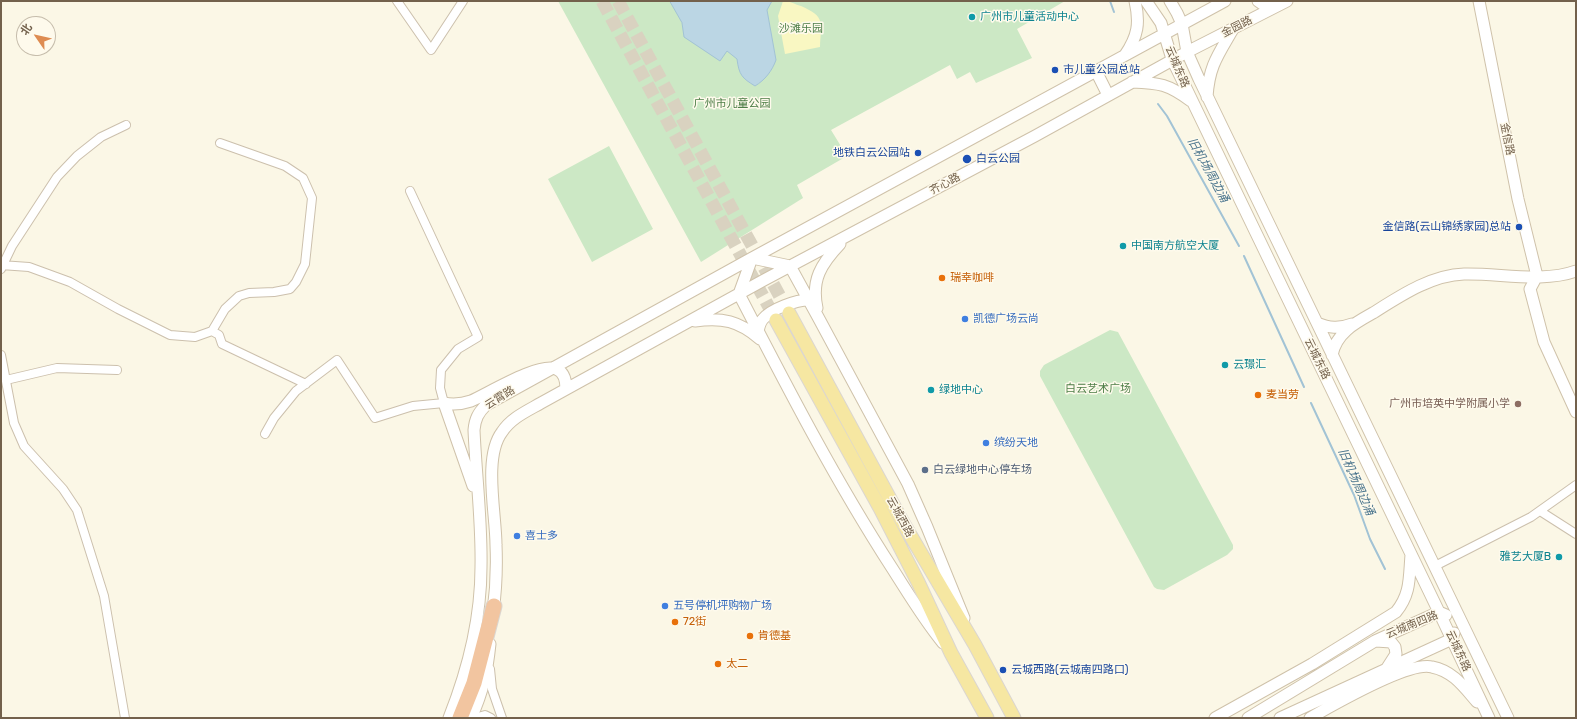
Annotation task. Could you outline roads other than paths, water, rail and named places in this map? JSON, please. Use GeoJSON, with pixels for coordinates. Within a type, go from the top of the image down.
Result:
{"type":"FeatureCollection","features":[{"type":"Feature","properties":{"kind":"highway"},"geometry":{"type":"LineString","coordinates":[[460,718],[474,683],[494,606]]}},
{"type":"Feature","properties":{"kind":"main road"},"geometry":{"type":"LineString","coordinates":[[1125,55],[1132,44],[1138,26],[1135,1]]}},
{"type":"Feature","properties":{"kind":"main road","name":"云城东路"},"geometry":{"type":"LineString","coordinates":[[1146,1],[1157,17],[1165,34],[1172,59],[1452,639],[1488,717]]}},
{"type":"Feature","properties":{"kind":"main road","name":"云城东路"},"geometry":{"type":"LineString","coordinates":[[1170,1],[1182,24],[1187,52],[1207,97],[1318,323],[1332,355],[1506,714]]}},
{"type":"Feature","properties":{"kind":"main road"},"geometry":{"type":"LineString","coordinates":[[471,718],[486,675],[494,606],[496,544],[492,468],[496,442],[501,432],[510,422],[566,389],[739,294],[752,258],[1225,1]]}},
{"type":"Feature","properties":{"kind":"main road"},"geometry":{"type":"LineString","coordinates":[[1258,1],[1264,6],[1270,7],[1283,3]]}},
{"type":"Feature","properties":{"kind":"main road","name":"金信路"},"geometry":{"type":"LineString","coordinates":[[1479,1],[1518,199],[1537,276]]}},
{"type":"Feature","properties":{"kind":"main road","name":"金信路"},"geometry":{"type":"LineString","coordinates":[[1486,1],[1536,251],[1537,276]]}},
{"type":"Feature","properties":{"kind":"main road","name":"金园路"},"geometry":{"type":"LineString","coordinates":[[1187,52],[1283,3]]}},
{"type":"Feature","properties":{"kind":"main road"},"geometry":{"type":"LineString","coordinates":[[1207,97],[1210,71],[1233,29]]}},
{"type":"Feature","properties":{"kind":"main road","name":"齐心路"},"geometry":{"type":"LineString","coordinates":[[739,294],[1036,136],[1187,52]]}},
{"type":"Feature","properties":{"kind":"main road"},"geometry":{"type":"LineString","coordinates":[[1096,71],[1108,95]]}},
{"type":"Feature","properties":{"kind":"main road"},"geometry":{"type":"LineString","coordinates":[[1131,82],[1165,84],[1193,102]]}},
{"type":"Feature","properties":{"kind":"main road"},"geometry":{"type":"LineString","coordinates":[[1210,138],[1224,131]]}},
{"type":"Feature","properties":{"kind":"main road"},"geometry":{"type":"LineString","coordinates":[[818,317],[814,294],[816,278],[830,254],[847,236]]}},
{"type":"Feature","properties":{"kind":"main road"},"geometry":{"type":"LineString","coordinates":[[752,258],[790,266],[910,490],[947,574],[975,645]]}},
{"type":"Feature","properties":{"kind":"main road","name":"云霄路"},"geometry":{"type":"LineString","coordinates":[[449,718],[470,658],[478,614],[482,568],[474,430],[475,420],[479,412],[486,405],[551,368],[752,258]]}},
{"type":"Feature","properties":{"kind":"main road"},"geometry":{"type":"LineString","coordinates":[[1332,355],[1336,341],[1355,323],[1424,285],[1447,277],[1464,274],[1537,276],[1563,274],[1576,271]]}},
{"type":"Feature","properties":{"kind":"main road"},"geometry":{"type":"LineString","coordinates":[[1537,276],[1530,289],[1544,342],[1576,412]]}},
{"type":"Feature","properties":{"kind":"main road"},"geometry":{"type":"LineString","coordinates":[[1283,289],[1297,281]]}},
{"type":"Feature","properties":{"kind":"main road"},"geometry":{"type":"LineString","coordinates":[[739,294],[868,530],[928,623],[951,653]]}},
{"type":"Feature","properties":{"kind":"main road"},"geometry":{"type":"LineString","coordinates":[[758,330],[760,324],[767,315],[790,303],[809,300]]}},
{"type":"Feature","properties":{"kind":"main road","name":"云城西路"},"geometry":{"type":"LineString","coordinates":[[789,313],[902,521],[975,645],[1014,718]]}},
{"type":"Feature","properties":{"kind":"main road"},"geometry":{"type":"LineString","coordinates":[[676,329],[692,321],[724,320],[742,326],[764,342]]}},
{"type":"Feature","properties":{"kind":"main road","name":"云城西路"},"geometry":{"type":"LineString","coordinates":[[776,320],[902,551],[951,653],[987,718]]}},
{"type":"Feature","properties":{"kind":"main road"},"geometry":{"type":"LineString","coordinates":[[1318,323],[1325,326],[1340,328],[1355,323]]}},
{"type":"Feature","properties":{"kind":"main road"},"geometry":{"type":"LineString","coordinates":[[444,403],[454,405],[471,401],[522,376],[551,368],[557,369],[562,373],[565,378],[566,389]]}},
{"type":"Feature","properties":{"kind":"main road"},"geometry":{"type":"LineString","coordinates":[[444,403],[477,497]]}},
{"type":"Feature","properties":{"kind":"main road"},"geometry":{"type":"LineString","coordinates":[[1215,718],[1312,664],[1396,612],[1405,600],[1407,593],[1409,550],[1421,538]]}},
{"type":"Feature","properties":{"kind":"main road","name":"云城南四路"},"geometry":{"type":"LineString","coordinates":[[1248,718],[1375,640],[1439,612],[1460,620]]}},
{"type":"Feature","properties":{"kind":"main road"},"geometry":{"type":"LineString","coordinates":[[1280,718],[1452,639],[1460,620]]}},
{"type":"Feature","properties":{"kind":"main road"},"geometry":{"type":"LineString","coordinates":[[1312,664],[1375,640],[1390,642],[1395,647],[1396,654],[1386,669],[1339,702]]}},
{"type":"Feature","properties":{"kind":"main road"},"geometry":{"type":"LineString","coordinates":[[1310,718],[1398,673],[1422,666],[1446,671],[1467,689],[1488,717],[1506,714]]}},
{"type":"Feature","properties":{"kind":"street"},"geometry":{"type":"LineString","coordinates":[[397,1],[431,50],[463,1]]}},
{"type":"Feature","properties":{"kind":"street"},"geometry":{"type":"LineString","coordinates":[[126,125],[101,137],[77,156],[58,177],[12,246],[1,267],[29,267],[70,282],[118,309],[170,335],[195,337],[212,331],[225,309],[239,296],[249,293],[274,292],[290,289],[296,282],[305,264],[312,198],[303,178],[285,166],[220,143]]}},
{"type":"Feature","properties":{"kind":"street"},"geometry":{"type":"LineString","coordinates":[[265,434],[274,418],[296,391],[337,360],[375,418],[413,406],[444,403],[440,388],[440,370],[458,349],[478,337],[410,191]]}},
{"type":"Feature","properties":{"kind":"street"},"geometry":{"type":"LineString","coordinates":[[212,331],[219,335],[222,344],[306,384]]}},
{"type":"Feature","properties":{"kind":"street"},"geometry":{"type":"LineString","coordinates":[[1,356],[14,423],[24,446],[63,490],[77,510],[104,596],[125,718]]}},
{"type":"Feature","properties":{"kind":"street"},"geometry":{"type":"LineString","coordinates":[[6,380],[57,368],[117,370]]}},
{"type":"Feature","properties":{"kind":"street"},"geometry":{"type":"LineString","coordinates":[[1435,566],[1540,511],[1576,485]]}},
{"type":"Feature","properties":{"kind":"street"},"geometry":{"type":"LineString","coordinates":[[1540,511],[1576,534]]}},
{"type":"Feature","properties":{"kind":"street"},"geometry":{"type":"LineString","coordinates":[[491,637],[490,679],[502,718]]}},
{"type":"Feature","properties":{"kind":"street"},"geometry":{"type":"LineString","coordinates":[[474,718],[481,715],[492,718]]}},
{"type":"Feature","properties":{"kind":"water"},"geometry":{"type":"Polygon","coordinates":[[[670,1],[772,1],[767,10],[776,60],[765,78],[755,86],[742,76],[737,59],[727,51],[720,61],[684,37],[682,23],[670,1]]]}},
{"type":"Feature","properties":{"kind":"waterway","name":"旧机场周边涌"},"geometry":{"type":"LineString","coordinates":[[1110,1],[1114,12]]}},
{"type":"Feature","properties":{"kind":"waterway","name":"旧机场周边涌"},"geometry":{"type":"LineString","coordinates":[[1158,104],[1167,116],[1239,246]]}},
{"type":"Feature","properties":{"kind":"waterway","name":"旧机场周边涌"},"geometry":{"type":"LineString","coordinates":[[1244,256],[1304,387]]}},
{"type":"Feature","properties":{"kind":"waterway","name":"旧机场周边涌"},"geometry":{"type":"LineString","coordinates":[[1311,403],[1354,495],[1370,539],[1385,569]]}},
{"type":"Feature","properties":{"kind":"tunnel"},"geometry":{"type":"LineString","coordinates":[[602,1],[776,320]]}},
{"type":"Feature","properties":{"kind":"tunnel"},"geometry":{"type":"LineString","coordinates":[[618,1],[789,313]]}},
{"type":"Feature","properties":{"kind":"place","name":"广州市儿童活动中心"},"geometry":{"type":"Point","coordinates":[972,17]}},
{"type":"Feature","properties":{"kind":"place","name":"市儿童公园总站"},"geometry":{"type":"Point","coordinates":[1055,70]}},
{"type":"Feature","properties":{"kind":"place","name":"地铁白云公园站"},"geometry":{"type":"Point","coordinates":[918,153]}},
{"type":"Feature","properties":{"kind":"place","name":"白云公园"},"geometry":{"type":"Point","coordinates":[967,159]}},
{"type":"Feature","properties":{"kind":"place","name":"金信路(云山锦绣家园)总站"},"geometry":{"type":"Point","coordinates":[1519,227]}},
{"type":"Feature","properties":{"kind":"place","name":"中国南方航空大厦"},"geometry":{"type":"Point","coordinates":[1123,246]}},
{"type":"Feature","properties":{"kind":"place","name":"瑞幸咖啡"},"geometry":{"type":"Point","coordinates":[942,278]}},
{"type":"Feature","properties":{"kind":"place","name":"凯德广场云尚"},"geometry":{"type":"Point","coordinates":[965,319]}},
{"type":"Feature","properties":{"kind":"place","name":"云璟汇"},"geometry":{"type":"Point","coordinates":[1225,365]}},
{"type":"Feature","properties":{"kind":"place","name":"绿地中心"},"geometry":{"type":"Point","coordinates":[931,390]}},
{"type":"Feature","properties":{"kind":"place","name":"麦当劳"},"geometry":{"type":"Point","coordinates":[1258,395]}},
{"type":"Feature","properties":{"kind":"place","name":"广州市培英中学附属小学"},"geometry":{"type":"Point","coordinates":[1518,404]}},
{"type":"Feature","properties":{"kind":"place","name":"缤纷天地"},"geometry":{"type":"Point","coordinates":[986,443]}},
{"type":"Feature","properties":{"kind":"place","name":"白云绿地中心停车场"},"geometry":{"type":"Point","coordinates":[925,470]}},
{"type":"Feature","properties":{"kind":"place","name":"喜士多"},"geometry":{"type":"Point","coordinates":[517,536]}},
{"type":"Feature","properties":{"kind":"place","name":"雅艺大厦B"},"geometry":{"type":"Point","coordinates":[1559,557]}},
{"type":"Feature","properties":{"kind":"place","name":"五号停机坪购物广场"},"geometry":{"type":"Point","coordinates":[665,606]}},
{"type":"Feature","properties":{"kind":"place","name":"72街"},"geometry":{"type":"Point","coordinates":[675,622]}},
{"type":"Feature","properties":{"kind":"place","name":"肯德基"},"geometry":{"type":"Point","coordinates":[750,636]}},
{"type":"Feature","properties":{"kind":"place","name":"太二"},"geometry":{"type":"Point","coordinates":[718,664]}},
{"type":"Feature","properties":{"kind":"place","name":"云城西路(云城南四路口)"},"geometry":{"type":"Point","coordinates":[1003,670]}},
{"type":"Feature","properties":{"kind":"park label","name":"沙滩乐园"},"geometry":{"type":"Point","coordinates":[801,29]}},
{"type":"Feature","properties":{"kind":"park label","name":"广州市儿童公园"},"geometry":{"type":"Point","coordinates":[732,104]}},
{"type":"Feature","properties":{"kind":"park label","name":"白云艺术广场"},"geometry":{"type":"Point","coordinates":[1098,389]}}]}
